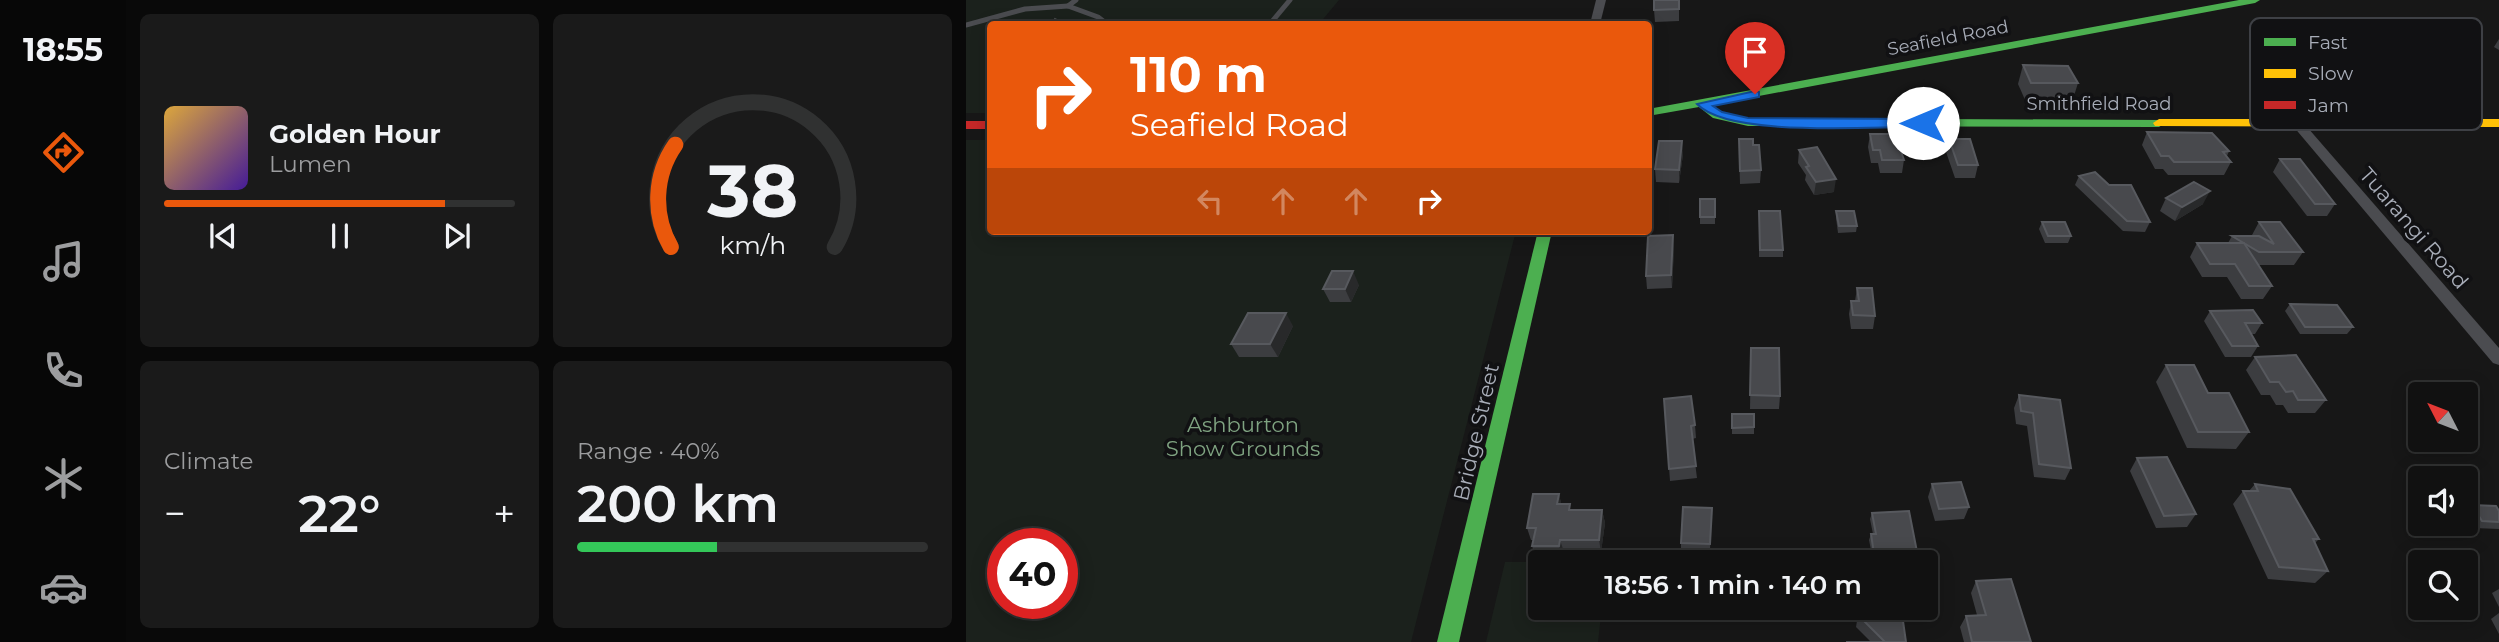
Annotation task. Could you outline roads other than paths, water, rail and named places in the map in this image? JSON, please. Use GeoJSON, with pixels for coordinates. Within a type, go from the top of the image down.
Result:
{"type":"FeatureCollection","features":[{"type":"Feature","properties":{"kind":"street"},"geometry":{"type":"LineString","coordinates":[[1596,21],[1601,0]]}},
{"type":"Feature","properties":{"kind":"street","name":"Seafield Road"},"geometry":{"type":"LineString","coordinates":[[1652,112],[2255,0]]}},
{"type":"Feature","properties":{"kind":"street","name":"Smithfield Road"},"geometry":{"type":"LineString","coordinates":[[1703,104],[1717,115],[1748,122],[2250,123]]}},
{"type":"Feature","properties":{"kind":"street"},"geometry":{"type":"LineString","coordinates":[[966,125],[987,125]]}},
{"type":"Feature","properties":{"kind":"street","name":"Tuarangi Road"},"geometry":{"type":"LineString","coordinates":[[2303,130],[2499,359]]}},
{"type":"Feature","properties":{"kind":"street","name":"Bridge Street"},"geometry":{"type":"LineString","coordinates":[[1448,642],[1544,235]]}},
{"type":"Feature","properties":{"kind":"lane"},"geometry":{"type":"LineString","coordinates":[[1068,6],[1076,0]]}},
{"type":"Feature","properties":{"kind":"lane"},"geometry":{"type":"LineString","coordinates":[[1272,21],[1290,0]]}},
{"type":"Feature","properties":{"kind":"lane"},"geometry":{"type":"LineString","coordinates":[[966,25],[1039,7],[1068,6],[1105,21]]}},
{"type":"Feature","properties":{"kind":"park label","name":"Ashburton Show Grounds"},"geometry":{"type":"Point","coordinates":[1243,436]}}]}
